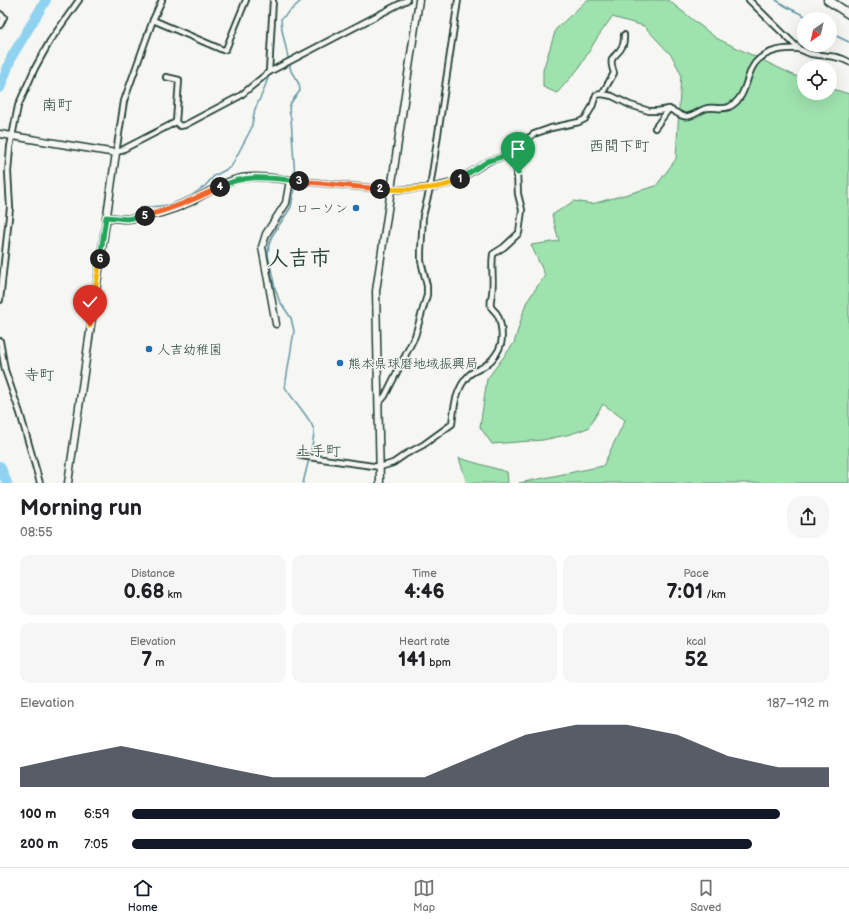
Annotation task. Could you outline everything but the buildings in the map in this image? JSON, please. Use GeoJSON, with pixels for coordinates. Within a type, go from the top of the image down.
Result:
{"type":"FeatureCollection","features":[{"type":"Feature","properties":{"kind":"highway"},"geometry":{"type":"LineString","coordinates":[[828,0],[849,14]]}},
{"type":"Feature","properties":{"kind":"street"},"geometry":{"type":"LineString","coordinates":[[0,300],[10,208],[8,172],[9,135],[18,106],[35,68],[50,41],[79,0]]}},
{"type":"Feature","properties":{"kind":"street"},"geometry":{"type":"LineString","coordinates":[[68,483],[124,101],[153,20],[162,0]]}},
{"type":"Feature","properties":{"kind":"street"},"geometry":{"type":"LineString","coordinates":[[153,20],[223,50],[226,49],[246,0]]}},
{"type":"Feature","properties":{"kind":"street"},"geometry":{"type":"LineString","coordinates":[[269,72],[273,0]]}},
{"type":"Feature","properties":{"kind":"street"},"geometry":{"type":"LineString","coordinates":[[176,122],[180,126],[185,125],[201,117],[240,96],[269,72],[407,0]]}},
{"type":"Feature","properties":{"kind":"street"},"geometry":{"type":"LineString","coordinates":[[380,483],[376,291],[419,0]]}},
{"type":"Feature","properties":{"kind":"street"},"geometry":{"type":"LineString","coordinates":[[379,403],[386,396],[416,336],[427,296],[427,286],[421,262],[424,216],[430,188],[458,0]]}},
{"type":"Feature","properties":{"kind":"street"},"geometry":{"type":"LineString","coordinates":[[749,0],[797,47]]}},
{"type":"Feature","properties":{"kind":"street"},"geometry":{"type":"LineString","coordinates":[[0,14],[4,17],[0,25]]}},
{"type":"Feature","properties":{"kind":"street"},"geometry":{"type":"LineString","coordinates":[[602,94],[614,73],[610,64],[613,57],[623,45],[624,35]]}},
{"type":"Feature","properties":{"kind":"street"},"geometry":{"type":"LineString","coordinates":[[106,217],[127,219],[172,209],[231,181],[241,178],[269,178],[391,190],[430,188],[455,182],[488,161],[515,153],[524,141],[534,134],[550,128],[579,122],[585,119],[592,107],[596,95],[602,94],[612,96],[630,105],[649,111],[669,109],[682,116],[688,117],[708,108],[719,109],[729,107],[738,100],[744,91],[752,68],[761,58],[771,52],[786,49],[797,49]]}},
{"type":"Feature","properties":{"kind":"street"},"geometry":{"type":"LineString","coordinates":[[806,52],[835,57],[849,62]]}},
{"type":"Feature","properties":{"kind":"street"},"geometry":{"type":"LineString","coordinates":[[166,77],[179,80],[176,122]]}},
{"type":"Feature","properties":{"kind":"street"},"geometry":{"type":"LineString","coordinates":[[655,128],[669,109]]}},
{"type":"Feature","properties":{"kind":"street"},"geometry":{"type":"LineString","coordinates":[[0,134],[116,153],[176,122]]}},
{"type":"Feature","properties":{"kind":"street"},"geometry":{"type":"LineString","coordinates":[[301,456],[380,468],[393,463],[423,445],[452,424],[453,408],[458,390],[468,376],[475,370],[487,364],[499,351],[502,343],[500,322],[497,314],[491,307],[493,289],[492,261],[493,254],[504,247],[518,233],[522,210],[518,194],[518,173],[515,153]]}},
{"type":"Feature","properties":{"kind":"street"},"geometry":{"type":"LineString","coordinates":[[276,324],[262,247],[266,234],[286,203],[290,180]]}},
{"type":"Feature","properties":{"kind":"street"},"geometry":{"type":"LineString","coordinates":[[0,341],[5,370],[20,413],[40,483]]}},
{"type":"Feature","properties":{"kind":"green space"},"geometry":{"type":"Polygon","coordinates":[[[587,0],[668,0],[716,38],[797,77],[797,100],[837,100],[837,90],[849,94],[849,483],[519,483],[603,466],[625,420],[603,404],[588,428],[571,434],[543,440],[492,444],[480,427],[487,379],[514,343],[526,303],[545,275],[531,245],[559,241],[552,215],[574,201],[592,204],[656,186],[676,159],[681,74],[672,56],[644,26],[612,17],[579,68],[557,93],[543,87],[543,70],[556,29],[587,0]]]}},
{"type":"Feature","properties":{"kind":"green space"},"geometry":{"type":"Polygon","coordinates":[[[459,458],[507,472],[508,483],[467,483],[459,458]]]}},
{"type":"Feature","properties":{"kind":"waterway"},"geometry":{"type":"LineString","coordinates":[[0,88],[12,56],[46,0]]}},
{"type":"Feature","properties":{"kind":"waterway"},"geometry":{"type":"LineString","coordinates":[[295,178],[291,118],[289,110],[292,101],[300,91],[299,84],[291,71],[281,19],[302,0]]}},
{"type":"Feature","properties":{"kind":"waterway"},"geometry":{"type":"LineString","coordinates":[[776,0],[797,12]]}},
{"type":"Feature","properties":{"kind":"waterway"},"geometry":{"type":"LineString","coordinates":[[837,36],[849,42]]}},
{"type":"Feature","properties":{"kind":"waterway"},"geometry":{"type":"LineString","coordinates":[[140,208],[169,205],[191,196],[205,186],[214,176],[231,167],[251,129],[255,109],[268,78]]}},
{"type":"Feature","properties":{"kind":"waterway"},"geometry":{"type":"LineString","coordinates":[[295,185],[291,207],[272,236],[268,255],[279,300],[291,318],[294,331],[285,387],[313,427],[314,434],[310,456]]}},
{"type":"Feature","properties":{"kind":"waterway"},"geometry":{"type":"LineString","coordinates":[[303,483],[309,459]]}},
{"type":"Feature","properties":{"kind":"waterway"},"geometry":{"type":"LineString","coordinates":[[0,466],[7,483]]}},
{"type":"Feature","properties":{"kind":"place","name":"ローソン"},"geometry":{"type":"Point","coordinates":[356,208]}},
{"type":"Feature","properties":{"kind":"place","name":"人吉幼稚園"},"geometry":{"type":"Point","coordinates":[149,349]}},
{"type":"Feature","properties":{"kind":"place","name":"熊本県球磨地域振興局"},"geometry":{"type":"Point","coordinates":[340,363]}},
{"type":"Feature","properties":{"kind":"district","name":"南町"},"geometry":{"type":"Point","coordinates":[57,105]}},
{"type":"Feature","properties":{"kind":"district","name":"西間下町"},"geometry":{"type":"Point","coordinates":[619,146]}},
{"type":"Feature","properties":{"kind":"district","name":"人吉市"},"geometry":{"type":"Point","coordinates":[299,258]}},
{"type":"Feature","properties":{"kind":"district","name":"寺町"},"geometry":{"type":"Point","coordinates":[39,375]}},
{"type":"Feature","properties":{"kind":"district","name":"土手町"},"geometry":{"type":"Point","coordinates":[318,451]}},
{"type":"Feature","properties":{"kind":"route"},"geometry":{"type":"LineString","coordinates":[[90,326],[106,217],[127,219],[172,209],[231,181],[241,178],[269,178],[391,190],[430,188],[455,182],[488,161],[515,153],[518,173]]}}]}
